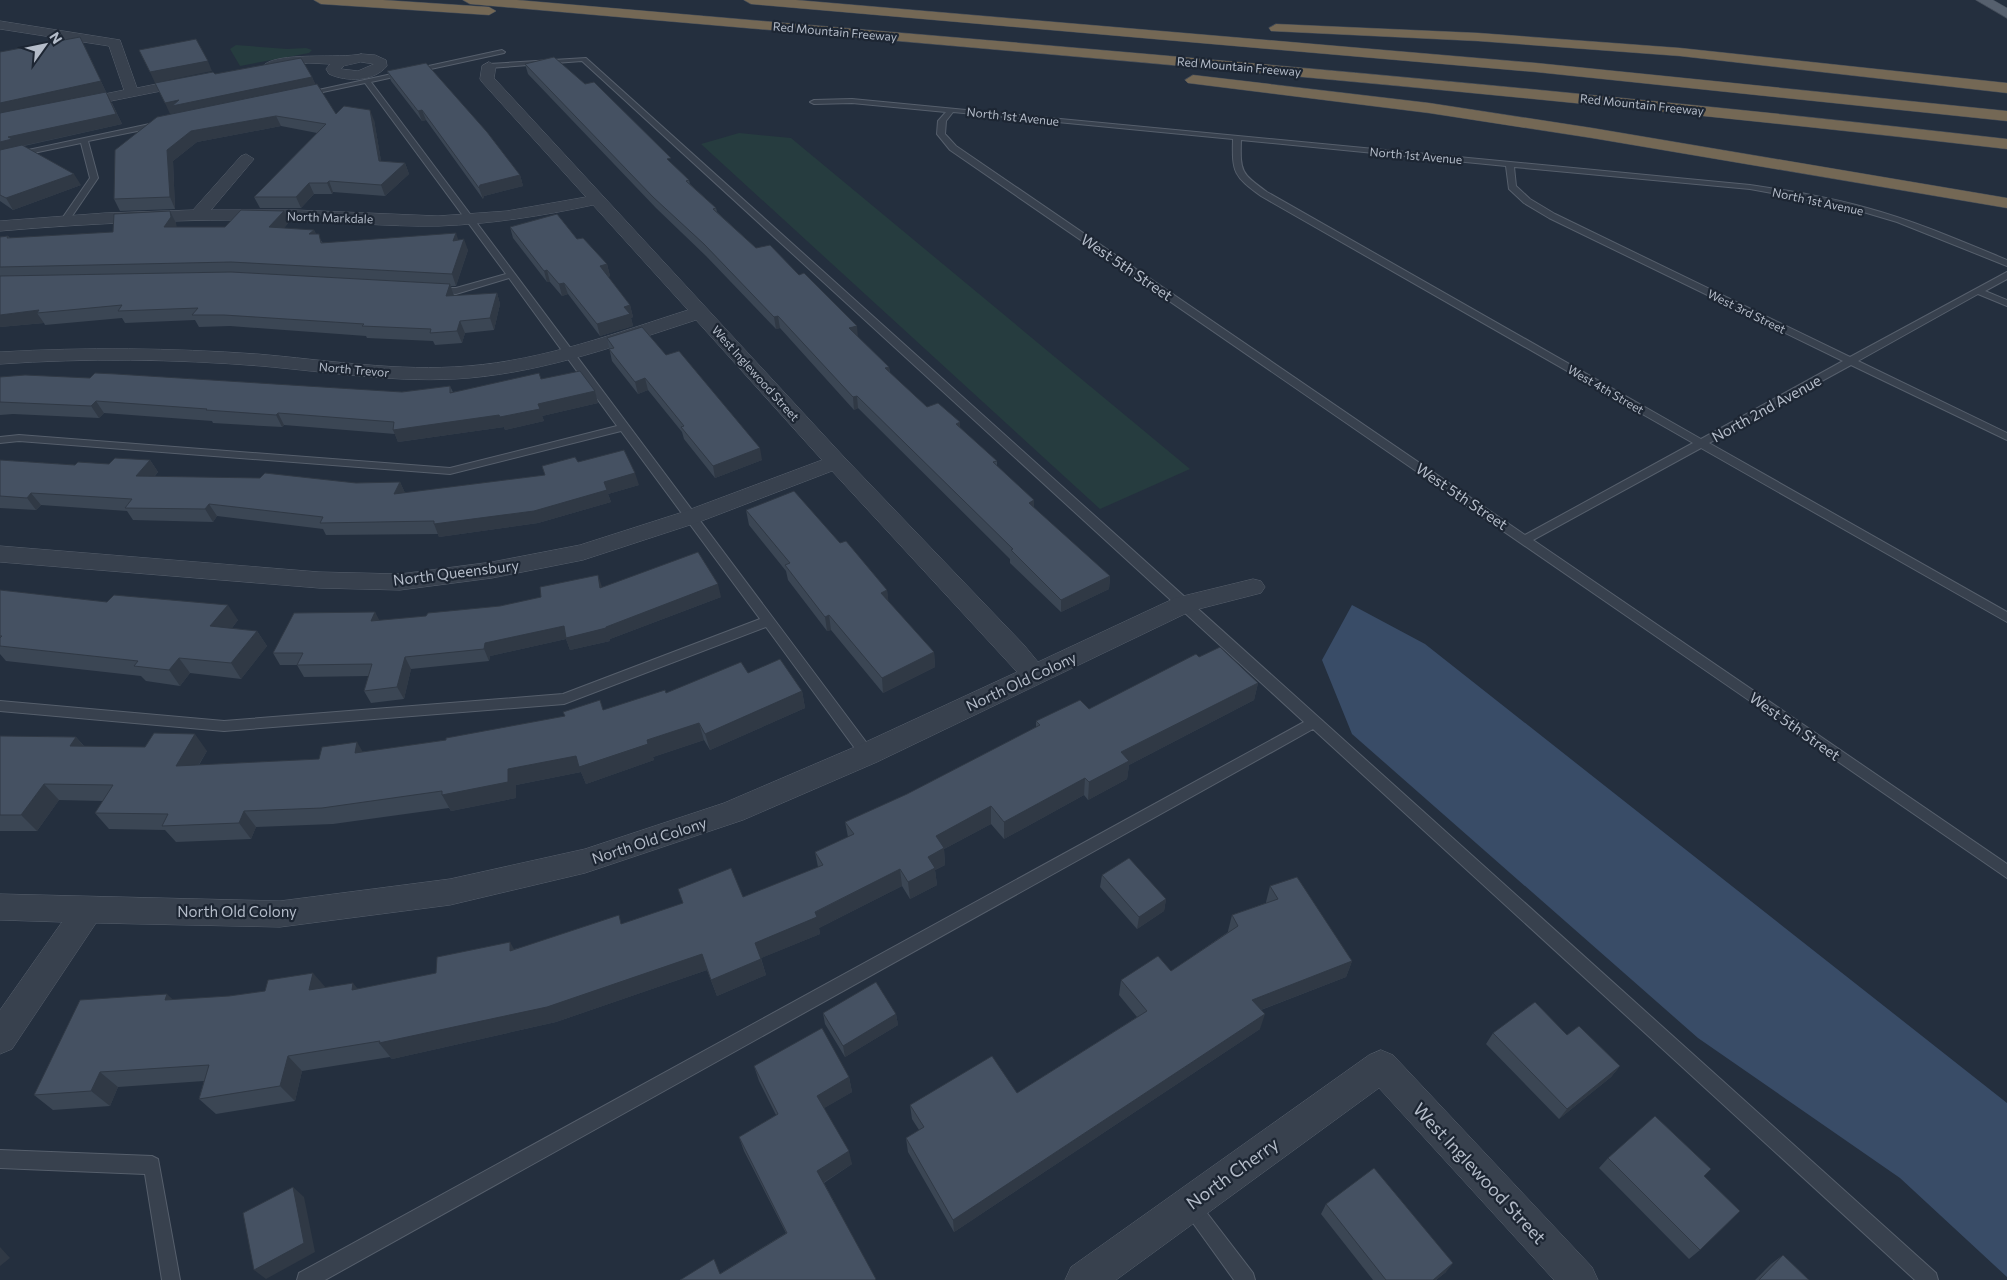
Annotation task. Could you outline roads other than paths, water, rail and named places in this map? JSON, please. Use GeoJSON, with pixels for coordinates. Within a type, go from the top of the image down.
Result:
{"type":"FeatureCollection","features":[{"type":"Feature","properties":{"kind":"highway"},"geometry":{"type":"LineString","coordinates":[[321,0],[561,17],[628,15]]}},
{"type":"Feature","properties":{"kind":"highway","name":"Red Mountain Freeway"},"geometry":{"type":"LineString","coordinates":[[470,0],[628,15],[875,34],[1529,93],[1781,118],[2007,144]]}},
{"type":"Feature","properties":{"kind":"highway","name":"Red Mountain Freeway"},"geometry":{"type":"LineString","coordinates":[[751,0],[1662,80],[2007,116]]}},
{"type":"Feature","properties":{"kind":"highway"},"geometry":{"type":"LineString","coordinates":[[995,20],[1117,20],[1199,24]]}},
{"type":"Feature","properties":{"kind":"highway"},"geometry":{"type":"LineString","coordinates":[[1258,27],[1478,37],[1631,48],[1787,62],[2007,88]]}},
{"type":"Feature","properties":{"kind":"highway"},"geometry":{"type":"LineString","coordinates":[[953,42],[1041,62],[1141,74]]}},
{"type":"Feature","properties":{"kind":"highway"},"geometry":{"type":"LineString","coordinates":[[1177,78],[1429,108],[1600,134],[2007,203]]}},
{"type":"Feature","properties":{"kind":"main road"},"geometry":{"type":"LineString","coordinates":[[1983,0],[2007,14]]}},
{"type":"Feature","properties":{"kind":"street"},"geometry":{"type":"LineString","coordinates":[[0,25],[115,43],[132,93]]}},
{"type":"Feature","properties":{"kind":"street"},"geometry":{"type":"LineString","coordinates":[[256,69],[308,59],[345,61]]}},
{"type":"Feature","properties":{"kind":"street","name":"West Inglewood Street"},"geometry":{"type":"LineString","coordinates":[[495,59],[487,79],[836,462],[1015,651],[1034,675]]}},
{"type":"Feature","properties":{"kind":"street"},"geometry":{"type":"LineString","coordinates":[[66,106],[208,78]]}},
{"type":"Feature","properties":{"kind":"street"},"geometry":{"type":"LineString","coordinates":[[199,214],[246,159]]}},
{"type":"Feature","properties":{"kind":"street","name":"North Markdale"},"geometry":{"type":"LineString","coordinates":[[0,226],[65,220],[199,214],[347,217],[413,221],[470,220],[535,213],[598,199]]}},
{"type":"Feature","properties":{"kind":"street","name":"North Trevor"},"geometry":{"type":"LineString","coordinates":[[0,358],[133,354],[240,359],[411,374],[469,372],[518,366],[569,353],[701,312]]}},
{"type":"Feature","properties":{"kind":"street","name":"North Queensbury"},"geometry":{"type":"LineString","coordinates":[[0,554],[319,580],[400,582],[492,570],[583,552],[691,517],[836,462]]}},
{"type":"Feature","properties":{"kind":"street","name":"North Old Colony"},"geometry":{"type":"LineString","coordinates":[[0,907],[280,914],[450,892],[585,861],[724,815],[867,754],[1184,604],[1253,587]]}},
{"type":"Feature","properties":{"kind":"street"},"geometry":{"type":"LineString","coordinates":[[0,1038],[88,910]]}},
{"type":"Feature","properties":{"kind":"street","name":"West Inglewood Street"},"geometry":{"type":"LineString","coordinates":[[1381,1066],[1579,1280]]}},
{"type":"Feature","properties":{"kind":"street","name":"North Cherry"},"geometry":{"type":"LineString","coordinates":[[1084,1280],[1381,1066]]}},
{"type":"Feature","properties":{"kind":"lane"},"geometry":{"type":"LineString","coordinates":[[299,95],[495,59],[584,59],[1929,1280]]}},
{"type":"Feature","properties":{"kind":"lane"},"geometry":{"type":"LineString","coordinates":[[367,81],[867,754]]}},
{"type":"Feature","properties":{"kind":"lane","name":"North 1st Avenue"},"geometry":{"type":"LineString","coordinates":[[814,102],[852,101],[1750,187],[1807,196],[1863,209],[1915,226],[2007,263]]}},
{"type":"Feature","properties":{"kind":"lane","name":"West 5th Street"},"geometry":{"type":"LineString","coordinates":[[951,110],[942,121],[941,134],[954,148],[2007,872]]}},
{"type":"Feature","properties":{"kind":"lane"},"geometry":{"type":"LineString","coordinates":[[0,158],[172,122]]}},
{"type":"Feature","properties":{"kind":"lane","name":"West 4th Street"},"geometry":{"type":"LineString","coordinates":[[1237,138],[1236,166],[1245,180],[1264,194],[2007,618]]}},
{"type":"Feature","properties":{"kind":"lane"},"geometry":{"type":"LineString","coordinates":[[65,220],[94,178],[84,140]]}},
{"type":"Feature","properties":{"kind":"lane","name":"West 3rd Street"},"geometry":{"type":"LineString","coordinates":[[1510,164],[1512,187],[1527,201],[1552,216],[2007,437]]}},
{"type":"Feature","properties":{"kind":"lane"},"geometry":{"type":"LineString","coordinates":[[427,289],[456,291],[511,275]]}},
{"type":"Feature","properties":{"kind":"lane","name":"North 2nd Avenue"},"geometry":{"type":"LineString","coordinates":[[1525,540],[2007,275]]}},
{"type":"Feature","properties":{"kind":"lane"},"geometry":{"type":"LineString","coordinates":[[1978,291],[2007,303]]}},
{"type":"Feature","properties":{"kind":"lane"},"geometry":{"type":"LineString","coordinates":[[0,440],[19,438],[450,471],[624,427]]}},
{"type":"Feature","properties":{"kind":"lane"},"geometry":{"type":"LineString","coordinates":[[0,706],[224,726],[564,699],[768,621]]}},
{"type":"Feature","properties":{"kind":"lane"},"geometry":{"type":"LineString","coordinates":[[306,1280],[1315,722]]}},
{"type":"Feature","properties":{"kind":"lane"},"geometry":{"type":"LineString","coordinates":[[0,1159],[152,1165],[171,1280]]}},
{"type":"Feature","properties":{"kind":"lane"},"geometry":{"type":"LineString","coordinates":[[1189,1204],[1246,1280]]}},
{"type":"Feature","properties":{"kind":"water"},"geometry":{"type":"Polygon","coordinates":[[[1352,605],[1425,644],[2007,1103],[2007,1277],[1900,1178],[1698,1038],[1352,734],[1322,660],[1352,605]]]}}]}
